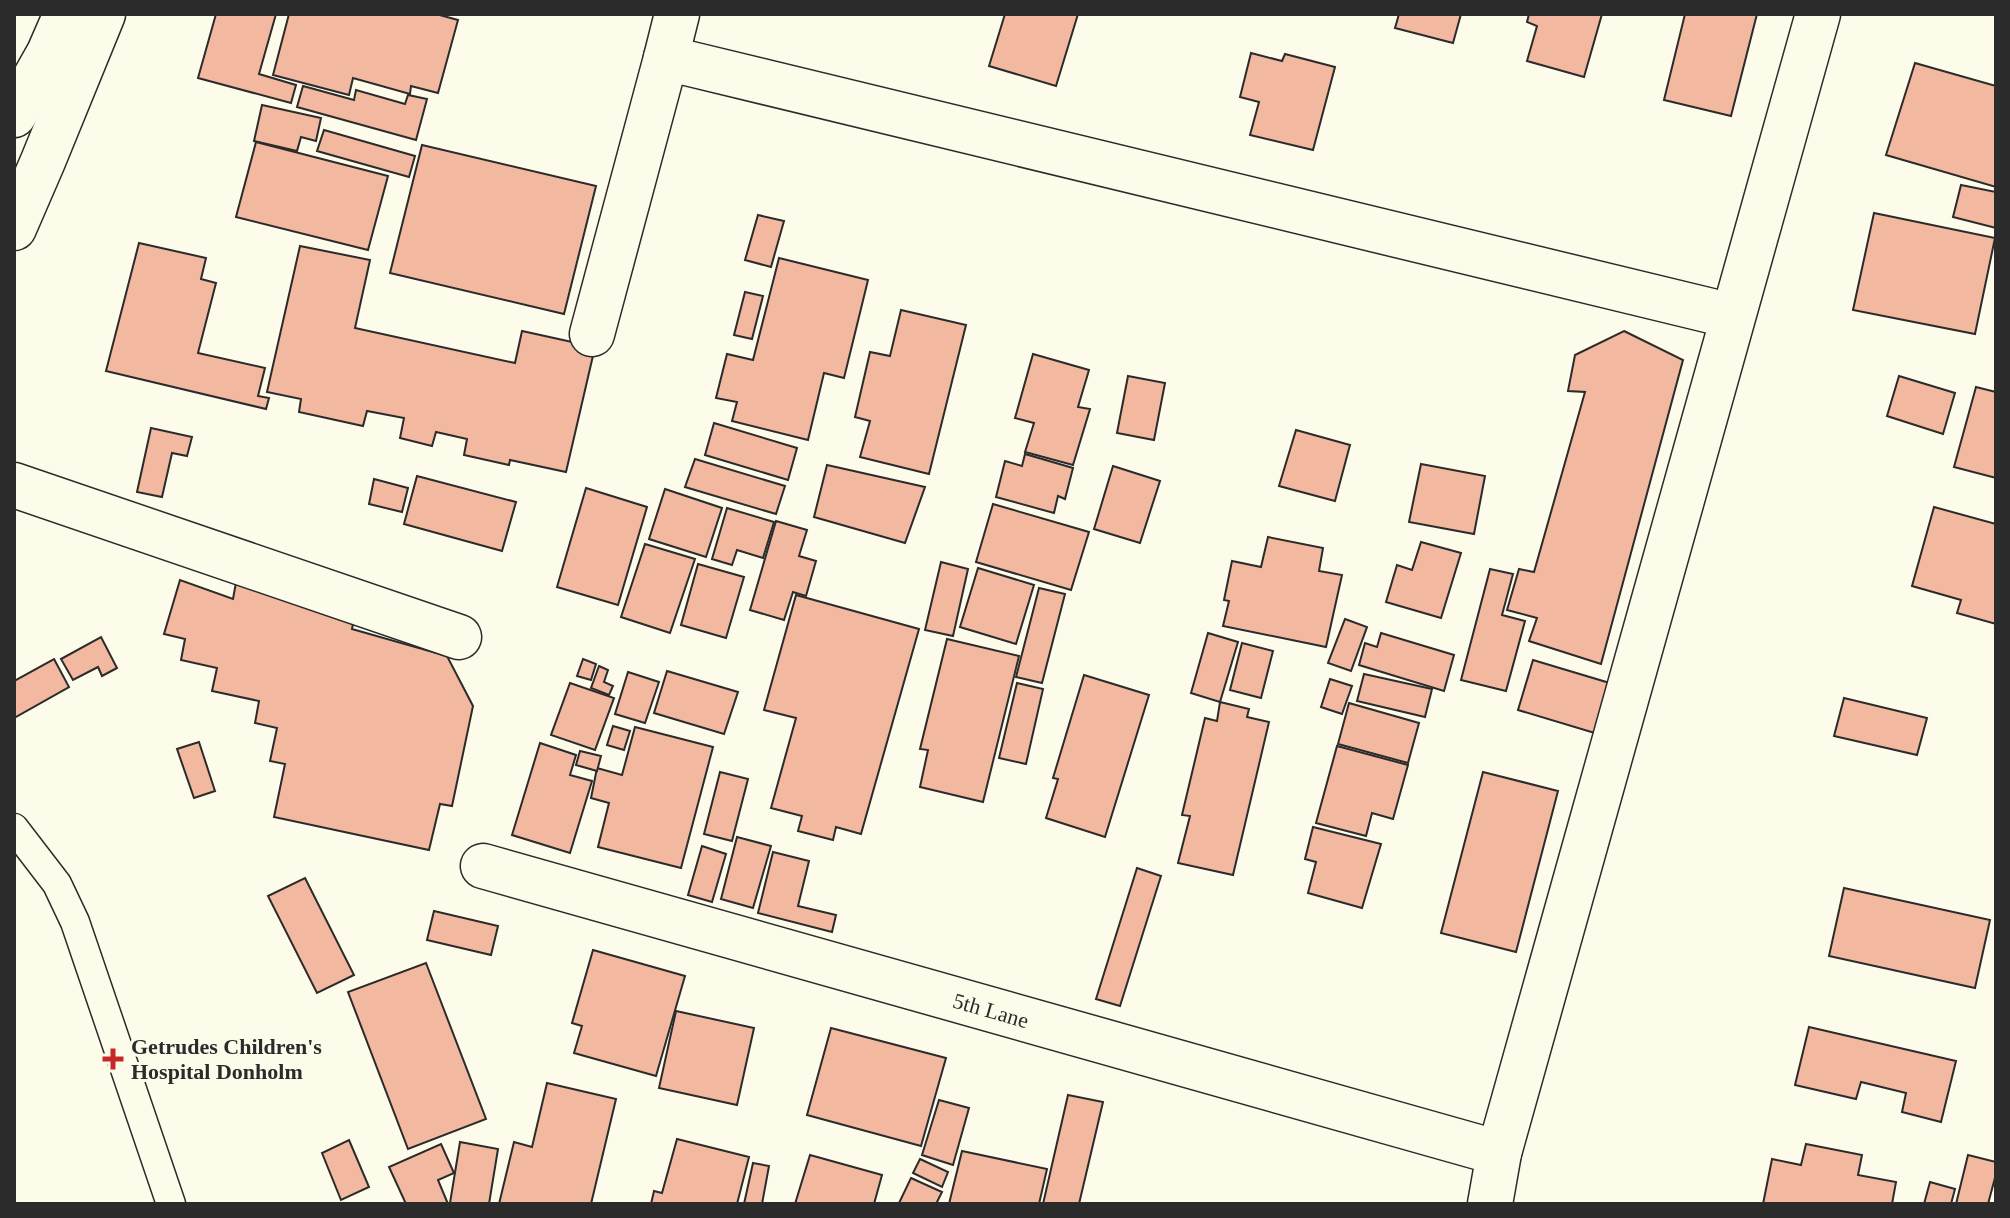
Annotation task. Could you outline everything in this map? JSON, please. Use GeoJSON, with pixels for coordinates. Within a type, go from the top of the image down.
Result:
{"type":"FeatureCollection","features":[{"type":"Feature","properties":{"kind":"street"},"geometry":{"type":"LineString","coordinates":[[14,115],[49,53],[66,14]]}},
{"type":"Feature","properties":{"kind":"street"},"geometry":{"type":"LineString","coordinates":[[14,228],[103,14]]}},
{"type":"Feature","properties":{"kind":"street"},"geometry":{"type":"LineString","coordinates":[[592,334],[677,14]]}},
{"type":"Feature","properties":{"kind":"street"},"geometry":{"type":"LineString","coordinates":[[1490,1204],[1499,1153],[1818,14]]}},
{"type":"Feature","properties":{"kind":"street"},"geometry":{"type":"LineString","coordinates":[[666,58],[1732,316]]}},
{"type":"Feature","properties":{"kind":"street"},"geometry":{"type":"LineString","coordinates":[[14,485],[459,637]]}},
{"type":"Feature","properties":{"kind":"street","name":"5th Lane"},"geometry":{"type":"LineString","coordinates":[[483,866],[1499,1153]]}},
{"type":"Feature","properties":{"kind":"lane"},"geometry":{"type":"LineString","coordinates":[[14,828],[57,884],[75,922],[171,1204]]}},
{"type":"Feature","properties":{"kind":"building"},"geometry":{"type":"Polygon","coordinates":[[[216,14],[276,14],[259,74],[296,85],[291,103],[198,78],[216,14]]]}},
{"type":"Feature","properties":{"kind":"building"},"geometry":{"type":"Polygon","coordinates":[[[289,14],[436,14],[458,20],[438,93],[411,86],[410,94],[353,78],[349,95],[273,75],[289,14]]]}},
{"type":"Feature","properties":{"kind":"building"},"geometry":{"type":"Polygon","coordinates":[[[1005,14],[1078,14],[1056,86],[989,66],[1005,14]]]}},
{"type":"Feature","properties":{"kind":"building"},"geometry":{"type":"Polygon","coordinates":[[[1399,14],[1461,14],[1453,43],[1395,28],[1399,14]]]}},
{"type":"Feature","properties":{"kind":"building"},"geometry":{"type":"Polygon","coordinates":[[[1529,14],[1602,14],[1584,77],[1527,61],[1537,26],[1527,22],[1529,14]]]}},
{"type":"Feature","properties":{"kind":"building"},"geometry":{"type":"Polygon","coordinates":[[[1685,14],[1757,14],[1731,116],[1664,100],[1685,14]]]}},
{"type":"Feature","properties":{"kind":"building"},"geometry":{"type":"Polygon","coordinates":[[[1251,53],[1282,61],[1285,54],[1335,67],[1313,150],[1250,135],[1259,102],[1240,97],[1251,53]]]}},
{"type":"Feature","properties":{"kind":"building"},"geometry":{"type":"Polygon","coordinates":[[[1915,63],[1996,86],[1996,187],[1886,155],[1915,63]]]}},
{"type":"Feature","properties":{"kind":"building"},"geometry":{"type":"Polygon","coordinates":[[[303,86],[354,100],[356,90],[405,104],[408,95],[427,99],[416,140],[297,107],[303,86]]]}},
{"type":"Feature","properties":{"kind":"building"},"geometry":{"type":"Polygon","coordinates":[[[262,105],[321,118],[316,141],[301,137],[297,151],[254,141],[262,105]]]}},
{"type":"Feature","properties":{"kind":"building"},"geometry":{"type":"Polygon","coordinates":[[[324,130],[415,156],[409,177],[317,151],[324,130]]]}},
{"type":"Feature","properties":{"kind":"building"},"geometry":{"type":"Polygon","coordinates":[[[256,142],[388,176],[368,250],[236,217],[256,142]]]}},
{"type":"Feature","properties":{"kind":"building"},"geometry":{"type":"Polygon","coordinates":[[[422,145],[596,186],[564,314],[390,273],[422,145]]]}},
{"type":"Feature","properties":{"kind":"building"},"geometry":{"type":"Polygon","coordinates":[[[1961,185],[1996,192],[1996,228],[1953,217],[1961,185]]]}},
{"type":"Feature","properties":{"kind":"building"},"geometry":{"type":"Polygon","coordinates":[[[1874,213],[1995,238],[1975,334],[1853,310],[1874,213]]]}},
{"type":"Feature","properties":{"kind":"building"},"geometry":{"type":"Polygon","coordinates":[[[758,215],[784,221],[771,267],[745,260],[758,215]]]}},
{"type":"Feature","properties":{"kind":"building"},"geometry":{"type":"Polygon","coordinates":[[[139,243],[206,258],[201,279],[216,283],[198,353],[265,368],[258,396],[269,398],[266,409],[106,371],[139,243]]]}},
{"type":"Feature","properties":{"kind":"building"},"geometry":{"type":"Polygon","coordinates":[[[300,246],[370,260],[355,328],[515,363],[522,331],[595,347],[566,472],[510,460],[509,465],[464,455],[467,439],[436,432],[432,446],[400,438],[404,418],[367,411],[363,426],[299,412],[301,399],[267,392],[300,246]]]}},
{"type":"Feature","properties":{"kind":"building"},"geometry":{"type":"Polygon","coordinates":[[[779,258],[868,280],[844,378],[824,373],[808,440],[732,421],[737,402],[716,398],[727,354],[753,360],[779,258]]]}},
{"type":"Feature","properties":{"kind":"building"},"geometry":{"type":"Polygon","coordinates":[[[745,292],[763,296],[752,339],[734,335],[745,292]]]}},
{"type":"Feature","properties":{"kind":"building"},"geometry":{"type":"Polygon","coordinates":[[[901,310],[966,325],[929,474],[860,457],[870,421],[855,417],[870,352],[890,356],[901,310]]]}},
{"type":"Feature","properties":{"kind":"building"},"geometry":{"type":"Polygon","coordinates":[[[1624,331],[1683,360],[1601,664],[1529,641],[1537,618],[1507,610],[1519,569],[1534,572],[1585,392],[1568,391],[1575,355],[1624,331]]]}},
{"type":"Feature","properties":{"kind":"building"},"geometry":{"type":"Polygon","coordinates":[[[1033,354],[1089,370],[1078,407],[1090,409],[1073,465],[1025,452],[1034,423],[1015,418],[1033,354]]]}},
{"type":"Feature","properties":{"kind":"building"},"geometry":{"type":"Polygon","coordinates":[[[1128,376],[1165,383],[1154,440],[1117,433],[1128,376]]]}},
{"type":"Feature","properties":{"kind":"building"},"geometry":{"type":"Polygon","coordinates":[[[1899,376],[1955,393],[1943,434],[1887,416],[1899,376]]]}},
{"type":"Feature","properties":{"kind":"building"},"geometry":{"type":"Polygon","coordinates":[[[1976,387],[1996,392],[1996,478],[1954,467],[1976,387]]]}},
{"type":"Feature","properties":{"kind":"building"},"geometry":{"type":"Polygon","coordinates":[[[714,423],[797,448],[788,480],[705,455],[714,423]]]}},
{"type":"Feature","properties":{"kind":"building"},"geometry":{"type":"Polygon","coordinates":[[[151,428],[192,437],[187,456],[172,453],[162,497],[137,492],[151,428]]]}},
{"type":"Feature","properties":{"kind":"building"},"geometry":{"type":"Polygon","coordinates":[[[1296,430],[1350,445],[1335,501],[1279,486],[1296,430]]]}},
{"type":"Feature","properties":{"kind":"building"},"geometry":{"type":"Polygon","coordinates":[[[1025,454],[1073,468],[1065,499],[1058,496],[1054,513],[996,497],[1005,461],[1022,466],[1025,454]]]}},
{"type":"Feature","properties":{"kind":"building"},"geometry":{"type":"Polygon","coordinates":[[[695,459],[785,486],[776,514],[685,487],[695,459]]]}},
{"type":"Feature","properties":{"kind":"building"},"geometry":{"type":"Polygon","coordinates":[[[1421,464],[1485,476],[1474,534],[1409,522],[1421,464]]]}},
{"type":"Feature","properties":{"kind":"building"},"geometry":{"type":"Polygon","coordinates":[[[827,465],[925,487],[905,543],[814,517],[827,465]]]}},
{"type":"Feature","properties":{"kind":"building"},"geometry":{"type":"Polygon","coordinates":[[[1113,466],[1160,481],[1140,543],[1094,529],[1113,466]]]}},
{"type":"Feature","properties":{"kind":"building"},"geometry":{"type":"Polygon","coordinates":[[[417,476],[516,502],[502,551],[404,524],[417,476]]]}},
{"type":"Feature","properties":{"kind":"building"},"geometry":{"type":"Polygon","coordinates":[[[374,479],[408,488],[402,512],[369,504],[374,479]]]}},
{"type":"Feature","properties":{"kind":"building"},"geometry":{"type":"Polygon","coordinates":[[[586,488],[647,507],[618,605],[557,587],[586,488]]]}},
{"type":"Feature","properties":{"kind":"building"},"geometry":{"type":"Polygon","coordinates":[[[665,489],[722,508],[706,557],[649,539],[665,489]]]}},
{"type":"Feature","properties":{"kind":"building"},"geometry":{"type":"Polygon","coordinates":[[[993,504],[1089,532],[1071,590],[976,562],[993,504]]]}},
{"type":"Feature","properties":{"kind":"building"},"geometry":{"type":"Polygon","coordinates":[[[1934,507],[1996,524],[1996,624],[1957,613],[1961,600],[1912,586],[1934,507]]]}},
{"type":"Feature","properties":{"kind":"building"},"geometry":{"type":"Polygon","coordinates":[[[727,508],[774,522],[763,558],[737,550],[732,565],[712,559],[727,508]]]}},
{"type":"Feature","properties":{"kind":"building"},"geometry":{"type":"Polygon","coordinates":[[[776,521],[807,530],[799,556],[816,561],[806,596],[793,592],[784,620],[750,610],[776,521]]]}},
{"type":"Feature","properties":{"kind":"building"},"geometry":{"type":"Polygon","coordinates":[[[1268,537],[1323,548],[1319,571],[1342,575],[1326,647],[1223,626],[1229,601],[1224,600],[1232,561],[1261,567],[1268,537]]]}},
{"type":"Feature","properties":{"kind":"building"},"geometry":{"type":"Polygon","coordinates":[[[1421,542],[1461,553],[1441,618],[1386,602],[1397,565],[1412,570],[1421,542]]]}},
{"type":"Feature","properties":{"kind":"building"},"geometry":{"type":"Polygon","coordinates":[[[645,544],[695,559],[670,633],[621,617],[645,544]]]}},
{"type":"Feature","properties":{"kind":"building"},"geometry":{"type":"Polygon","coordinates":[[[941,562],[968,569],[953,636],[925,630],[941,562]]]}},
{"type":"Feature","properties":{"kind":"building"},"geometry":{"type":"Polygon","coordinates":[[[698,564],[744,577],[726,638],[681,625],[698,564]]]}},
{"type":"Feature","properties":{"kind":"building"},"geometry":{"type":"Polygon","coordinates":[[[978,568],[1034,585],[1016,644],[960,627],[978,568]]]}},
{"type":"Feature","properties":{"kind":"building"},"geometry":{"type":"Polygon","coordinates":[[[1490,569],[1513,574],[1502,615],[1525,621],[1506,691],[1461,680],[1490,569]]]}},
{"type":"Feature","properties":{"kind":"building"},"geometry":{"type":"Polygon","coordinates":[[[237,577],[356,609],[352,629],[447,656],[473,706],[452,806],[440,804],[429,850],[274,817],[285,764],[270,761],[277,728],[255,723],[259,701],[212,691],[217,668],[181,660],[185,639],[164,634],[180,580],[233,599],[237,577]]]}},
{"type":"Feature","properties":{"kind":"building"},"geometry":{"type":"Polygon","coordinates":[[[1039,588],[1065,594],[1042,683],[1016,677],[1039,588]]]}},
{"type":"Feature","properties":{"kind":"building"},"geometry":{"type":"Polygon","coordinates":[[[796,595],[919,629],[861,834],[836,827],[833,840],[798,831],[802,816],[771,808],[796,718],[764,710],[796,595]]]}},
{"type":"Feature","properties":{"kind":"building"},"geometry":{"type":"Polygon","coordinates":[[[1345,619],[1367,627],[1351,671],[1328,663],[1345,619]]]}},
{"type":"Feature","properties":{"kind":"building"},"geometry":{"type":"Polygon","coordinates":[[[1208,633],[1238,642],[1220,702],[1191,693],[1208,633]]]}},
{"type":"Feature","properties":{"kind":"building"},"geometry":{"type":"Polygon","coordinates":[[[1381,633],[1454,655],[1444,691],[1359,665],[1365,643],[1377,647],[1381,633]]]}},
{"type":"Feature","properties":{"kind":"building"},"geometry":{"type":"Polygon","coordinates":[[[101,637],[117,668],[102,676],[98,667],[73,680],[61,659],[101,637]]]}},
{"type":"Feature","properties":{"kind":"building"},"geometry":{"type":"Polygon","coordinates":[[[947,639],[1019,656],[983,802],[920,787],[928,750],[920,749],[947,639]]]}},
{"type":"Feature","properties":{"kind":"building"},"geometry":{"type":"Polygon","coordinates":[[[1242,643],[1273,651],[1261,698],[1230,690],[1242,643]]]}},
{"type":"Feature","properties":{"kind":"building"},"geometry":{"type":"Polygon","coordinates":[[[54,659],[69,687],[14,718],[14,681],[54,659]]]}},
{"type":"Feature","properties":{"kind":"building"},"geometry":{"type":"Polygon","coordinates":[[[583,659],[596,664],[591,680],[577,676],[583,659]]]}},
{"type":"Feature","properties":{"kind":"building"},"geometry":{"type":"Polygon","coordinates":[[[1533,660],[1613,684],[1598,734],[1518,710],[1533,660]]]}},
{"type":"Feature","properties":{"kind":"building"},"geometry":{"type":"Polygon","coordinates":[[[599,666],[608,670],[604,682],[613,686],[609,695],[591,688],[599,666]]]}},
{"type":"Feature","properties":{"kind":"building"},"geometry":{"type":"Polygon","coordinates":[[[667,671],[738,692],[724,734],[654,713],[667,671]]]}},
{"type":"Feature","properties":{"kind":"building"},"geometry":{"type":"Polygon","coordinates":[[[628,672],[659,682],[645,723],[615,714],[628,672]]]}},
{"type":"Feature","properties":{"kind":"building"},"geometry":{"type":"Polygon","coordinates":[[[1364,674],[1432,689],[1425,717],[1357,701],[1364,674]]]}},
{"type":"Feature","properties":{"kind":"building"},"geometry":{"type":"Polygon","coordinates":[[[1084,675],[1149,695],[1105,837],[1046,818],[1058,779],[1053,778],[1084,675]]]}},
{"type":"Feature","properties":{"kind":"building"},"geometry":{"type":"Polygon","coordinates":[[[1330,679],[1352,686],[1342,714],[1321,707],[1330,679]]]}},
{"type":"Feature","properties":{"kind":"building"},"geometry":{"type":"Polygon","coordinates":[[[570,683],[614,698],[595,750],[551,735],[570,683]]]}},
{"type":"Feature","properties":{"kind":"building"},"geometry":{"type":"Polygon","coordinates":[[[1017,683],[1043,689],[1026,764],[999,758],[1017,683]]]}},
{"type":"Feature","properties":{"kind":"building"},"geometry":{"type":"Polygon","coordinates":[[[1844,698],[1927,718],[1917,755],[1834,736],[1844,698]]]}},
{"type":"Feature","properties":{"kind":"building"},"geometry":{"type":"Polygon","coordinates":[[[1220,702],[1249,709],[1247,717],[1269,722],[1233,875],[1178,863],[1190,816],[1182,815],[1205,718],[1217,721],[1220,702]]]}},
{"type":"Feature","properties":{"kind":"building"},"geometry":{"type":"Polygon","coordinates":[[[1349,703],[1419,723],[1408,763],[1338,744],[1349,703]]]}},
{"type":"Feature","properties":{"kind":"building"},"geometry":{"type":"Polygon","coordinates":[[[613,726],[630,731],[624,750],[607,745],[613,726]]]}},
{"type":"Feature","properties":{"kind":"building"},"geometry":{"type":"Polygon","coordinates":[[[635,727],[713,747],[681,868],[598,847],[609,803],[591,798],[597,768],[622,775],[635,727]]]}},
{"type":"Feature","properties":{"kind":"building"},"geometry":{"type":"Polygon","coordinates":[[[199,742],[215,791],[194,798],[177,749],[199,742]]]}},
{"type":"Feature","properties":{"kind":"building"},"geometry":{"type":"Polygon","coordinates":[[[540,743],[576,755],[570,775],[592,781],[570,853],[512,835],[540,743]]]}},
{"type":"Feature","properties":{"kind":"building"},"geometry":{"type":"Polygon","coordinates":[[[1337,746],[1408,765],[1393,819],[1372,813],[1366,836],[1316,823],[1337,746]]]}},
{"type":"Feature","properties":{"kind":"building"},"geometry":{"type":"Polygon","coordinates":[[[580,751],[601,756],[597,771],[576,765],[580,751]]]}},
{"type":"Feature","properties":{"kind":"building"},"geometry":{"type":"Polygon","coordinates":[[[720,772],[748,779],[732,841],[704,834],[720,772]]]}},
{"type":"Feature","properties":{"kind":"building"},"geometry":{"type":"Polygon","coordinates":[[[1483,772],[1558,791],[1516,952],[1441,933],[1483,772]]]}},
{"type":"Feature","properties":{"kind":"building"},"geometry":{"type":"Polygon","coordinates":[[[1313,827],[1381,844],[1362,908],[1308,893],[1316,862],[1305,859],[1313,827]]]}},
{"type":"Feature","properties":{"kind":"building"},"geometry":{"type":"Polygon","coordinates":[[[737,837],[771,846],[753,908],[721,899],[737,837]]]}},
{"type":"Feature","properties":{"kind":"building"},"geometry":{"type":"Polygon","coordinates":[[[702,846],[726,854],[712,902],[688,895],[702,846]]]}},
{"type":"Feature","properties":{"kind":"building"},"geometry":{"type":"Polygon","coordinates":[[[773,852],[809,861],[798,906],[836,915],[832,932],[758,913],[773,852]]]}},
{"type":"Feature","properties":{"kind":"building"},"geometry":{"type":"Polygon","coordinates":[[[1137,868],[1161,876],[1120,1006],[1096,999],[1137,868]]]}},
{"type":"Feature","properties":{"kind":"building"},"geometry":{"type":"Polygon","coordinates":[[[305,878],[354,975],[317,993],[268,896],[305,878]]]}},
{"type":"Feature","properties":{"kind":"building"},"geometry":{"type":"Polygon","coordinates":[[[1844,888],[1990,920],[1975,988],[1829,956],[1844,888]]]}},
{"type":"Feature","properties":{"kind":"building"},"geometry":{"type":"Polygon","coordinates":[[[434,911],[498,926],[491,955],[427,940],[434,911]]]}},
{"type":"Feature","properties":{"kind":"building"},"geometry":{"type":"Polygon","coordinates":[[[593,950],[685,976],[656,1076],[574,1053],[582,1026],[572,1023],[593,950]]]}},
{"type":"Feature","properties":{"kind":"building"},"geometry":{"type":"Polygon","coordinates":[[[426,963],[486,1119],[408,1149],[348,992],[426,963]]]}},
{"type":"Feature","properties":{"kind":"building"},"geometry":{"type":"Polygon","coordinates":[[[676,1011],[754,1028],[737,1105],[659,1088],[676,1011]]]}},
{"type":"Feature","properties":{"kind":"building"},"geometry":{"type":"Polygon","coordinates":[[[1809,1027],[1956,1061],[1941,1122],[1902,1112],[1906,1093],[1861,1082],[1856,1099],[1795,1085],[1809,1027]]]}},
{"type":"Feature","properties":{"kind":"building"},"geometry":{"type":"Polygon","coordinates":[[[831,1028],[946,1058],[921,1146],[807,1115],[831,1028]]]}},
{"type":"Feature","properties":{"kind":"building"},"geometry":{"type":"Polygon","coordinates":[[[547,1083],[616,1099],[591,1204],[499,1204],[514,1142],[532,1147],[547,1083]]]}},
{"type":"Feature","properties":{"kind":"building"},"geometry":{"type":"Polygon","coordinates":[[[1068,1095],[1103,1102],[1079,1204],[1043,1204],[1068,1095]]]}},
{"type":"Feature","properties":{"kind":"building"},"geometry":{"type":"Polygon","coordinates":[[[939,1100],[969,1108],[953,1165],[922,1155],[939,1100]]]}},
{"type":"Feature","properties":{"kind":"building"},"geometry":{"type":"Polygon","coordinates":[[[677,1139],[749,1157],[737,1204],[651,1204],[654,1191],[662,1193],[677,1139]]]}},
{"type":"Feature","properties":{"kind":"building"},"geometry":{"type":"Polygon","coordinates":[[[349,1140],[369,1187],[341,1200],[322,1153],[349,1140]]]}},
{"type":"Feature","properties":{"kind":"building"},"geometry":{"type":"Polygon","coordinates":[[[460,1142],[498,1149],[489,1204],[450,1203],[460,1142]]]}},
{"type":"Feature","properties":{"kind":"building"},"geometry":{"type":"Polygon","coordinates":[[[441,1144],[454,1173],[438,1180],[448,1204],[406,1204],[389,1167],[441,1144]]]}},
{"type":"Feature","properties":{"kind":"building"},"geometry":{"type":"Polygon","coordinates":[[[1806,1144],[1862,1155],[1858,1175],[1896,1182],[1892,1204],[1763,1204],[1772,1159],[1801,1165],[1806,1144]]]}},
{"type":"Feature","properties":{"kind":"building"},"geometry":{"type":"Polygon","coordinates":[[[962,1151],[1047,1169],[1039,1204],[949,1204],[962,1151]]]}},
{"type":"Feature","properties":{"kind":"building"},"geometry":{"type":"Polygon","coordinates":[[[810,1155],[882,1175],[874,1204],[795,1204],[810,1155]]]}},
{"type":"Feature","properties":{"kind":"building"},"geometry":{"type":"Polygon","coordinates":[[[1968,1155],[1996,1162],[1988,1204],[1956,1204],[1968,1155]]]}},
{"type":"Feature","properties":{"kind":"building"},"geometry":{"type":"Polygon","coordinates":[[[920,1159],[948,1172],[942,1187],[913,1173],[920,1159]]]}},
{"type":"Feature","properties":{"kind":"building"},"geometry":{"type":"Polygon","coordinates":[[[753,1163],[769,1166],[762,1204],[744,1204],[753,1163]]]}},
{"type":"Feature","properties":{"kind":"building"},"geometry":{"type":"Polygon","coordinates":[[[911,1178],[942,1192],[936,1204],[899,1203],[911,1178]]]}},
{"type":"Feature","properties":{"kind":"building"},"geometry":{"type":"Polygon","coordinates":[[[1930,1182],[1955,1189],[1951,1204],[1924,1204],[1930,1182]]]}},
{"type":"Feature","properties":{"kind":"place","name":"Getrudes Children's Hospital Donholm"},"geometry":{"type":"Point","coordinates":[113,1059]}}]}
